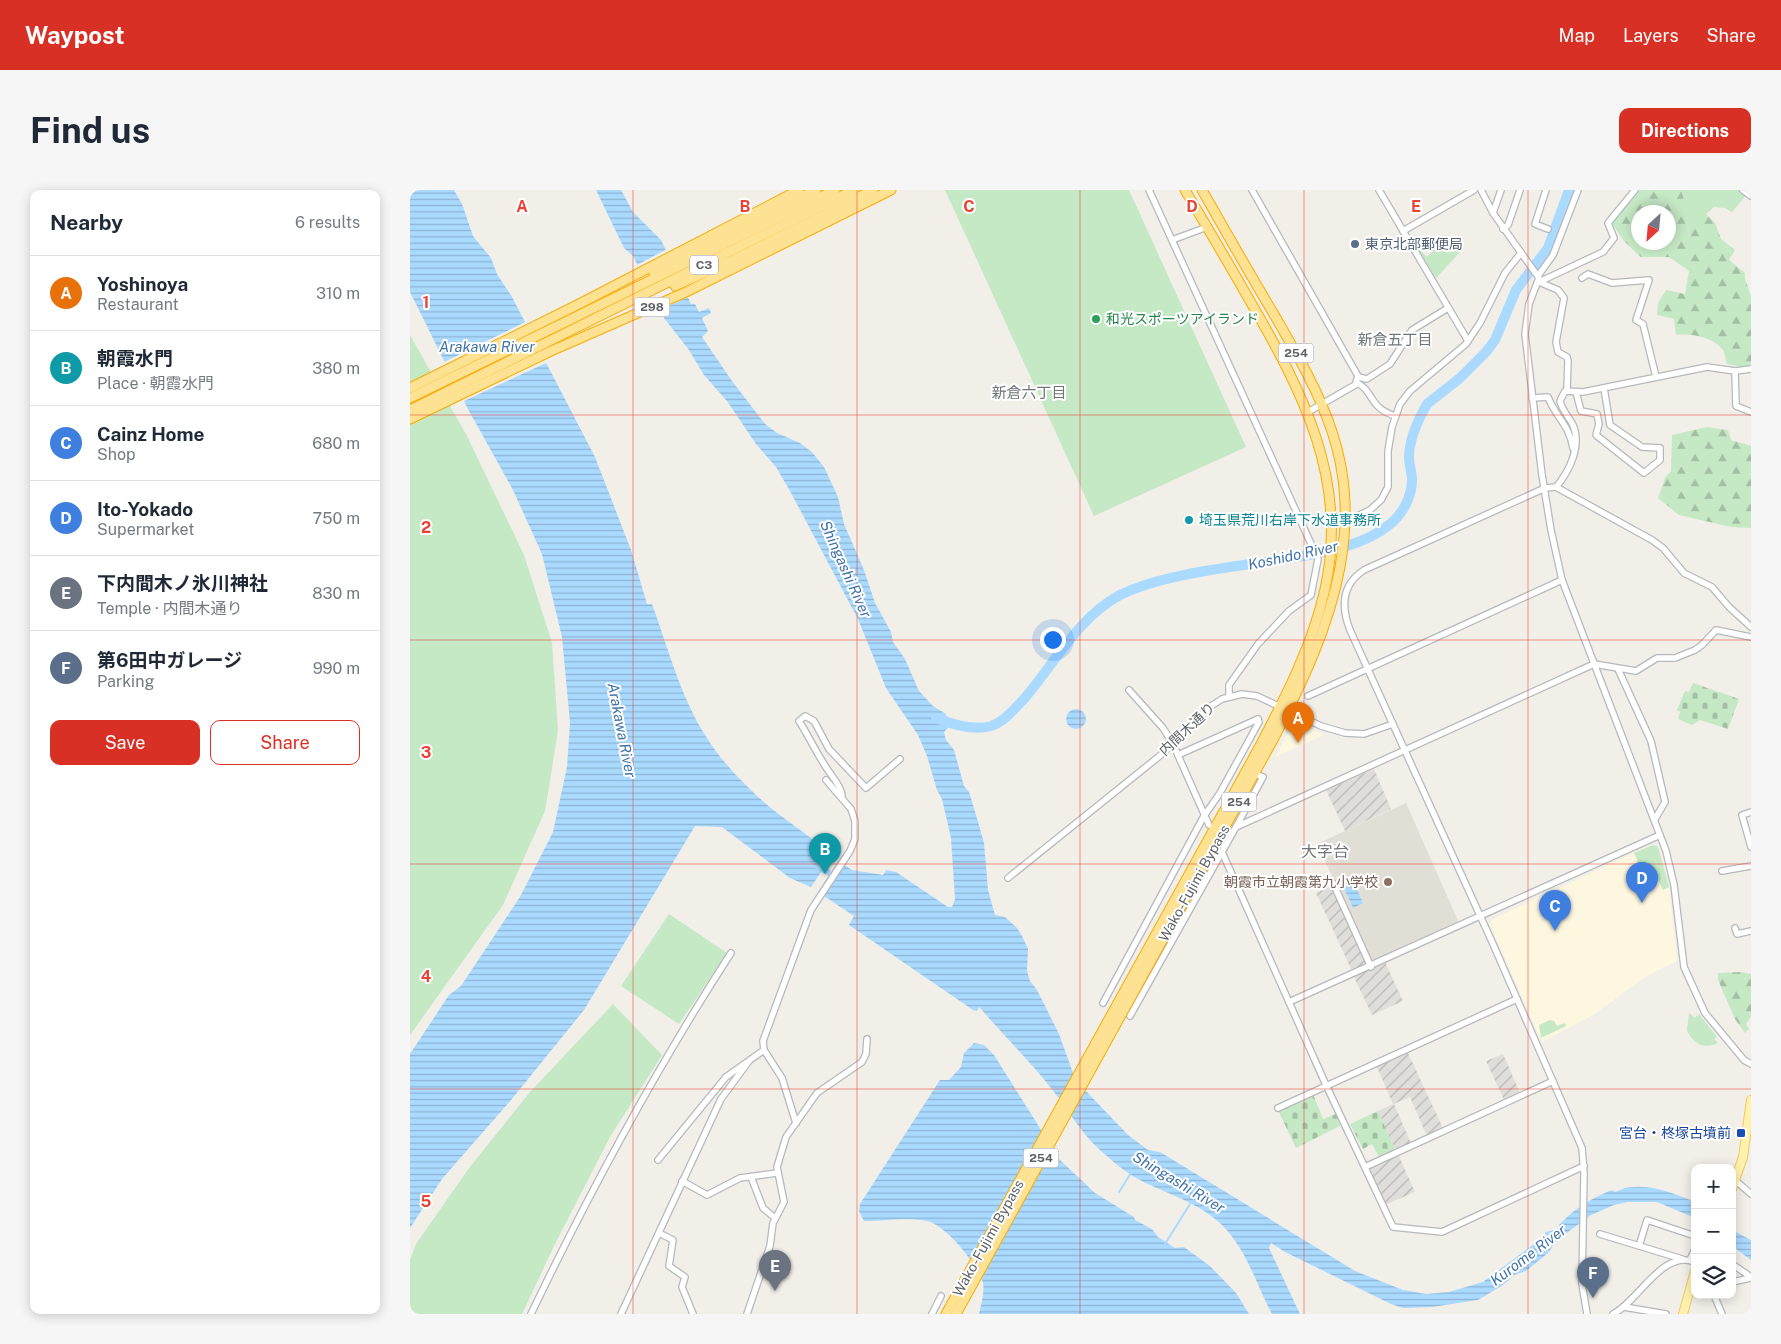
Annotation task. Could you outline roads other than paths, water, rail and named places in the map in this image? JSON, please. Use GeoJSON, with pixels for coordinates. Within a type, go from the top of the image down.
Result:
{"type":"FeatureCollection","features":[{"type":"Feature","properties":{"kind":"highway","name":"298"},"geometry":{"type":"LineString","coordinates":[[410,388],[581,303],[799,190]]}},
{"type":"Feature","properties":{"kind":"highway"},"geometry":{"type":"LineString","coordinates":[[597,306],[685,256],[816,190]]}},
{"type":"Feature","properties":{"kind":"highway","name":"C3"},"geometry":{"type":"LineString","coordinates":[[410,398],[835,190]]}},
{"type":"Feature","properties":{"kind":"highway","name":"C3"},"geometry":{"type":"LineString","coordinates":[[410,410],[854,190]]}},
{"type":"Feature","properties":{"kind":"highway"},"geometry":{"type":"LineString","coordinates":[[603,316],[735,260],[873,190]]}},
{"type":"Feature","properties":{"kind":"highway","name":"298"},"geometry":{"type":"LineString","coordinates":[[410,419],[551,351],[686,292],[891,190]]}},
{"type":"Feature","properties":{"kind":"highway","name":"Wako-Fujimi Bypass"},"geometry":{"type":"LineString","coordinates":[[946,1314],[973,1273],[1284,708],[1316,622],[1325,590],[1332,535],[1330,497],[1326,471],[1308,412],[1283,359],[1186,190]]}},
{"type":"Feature","properties":{"kind":"highway","name":"Wako-Fujimi Bypass"},"geometry":{"type":"LineString","coordinates":[[1105,1035],[1255,774],[1324,625],[1336,584],[1342,554],[1345,526],[1341,466],[1323,403],[1301,361],[1202,190]]}},
{"type":"Feature","properties":{"kind":"highway","name":"Wako-Fujimi Bypass"},"geometry":{"type":"LineString","coordinates":[[956,1314],[973,1273]]}},
{"type":"Feature","properties":{"kind":"main road"},"geometry":{"type":"LineString","coordinates":[[1736,1181],[1747,1158],[1751,1100]]}},
{"type":"Feature","properties":{"kind":"main road"},"geometry":{"type":"LineString","coordinates":[[1683,1314],[1691,1288]]}},
{"type":"Feature","properties":{"kind":"street"},"geometry":{"type":"LineString","coordinates":[[1149,190],[1318,559],[1311,595],[1288,611],[1258,644],[1229,685],[1228,697]]}},
{"type":"Feature","properties":{"kind":"street"},"geometry":{"type":"LineString","coordinates":[[1252,190],[1357,380],[1379,410],[1395,416]]}},
{"type":"Feature","properties":{"kind":"street"},"geometry":{"type":"LineString","coordinates":[[1380,190],[1468,341]]}},
{"type":"Feature","properties":{"kind":"street"},"geometry":{"type":"LineString","coordinates":[[1403,231],[1474,190]]}},
{"type":"Feature","properties":{"kind":"street"},"geometry":{"type":"LineString","coordinates":[[1481,190],[1503,229],[1543,286],[1558,290],[1564,298],[1556,342],[1558,352],[1567,357],[1568,361],[1567,390]]}},
{"type":"Feature","properties":{"kind":"street"},"geometry":{"type":"LineString","coordinates":[[1493,213],[1501,190]]}},
{"type":"Feature","properties":{"kind":"street"},"geometry":{"type":"LineString","coordinates":[[1503,229],[1508,225],[1520,190]]}},
{"type":"Feature","properties":{"kind":"street"},"geometry":{"type":"LineString","coordinates":[[1546,190],[1535,224],[1548,229]]}},
{"type":"Feature","properties":{"kind":"street"},"geometry":{"type":"LineString","coordinates":[[1578,190],[1553,255],[1538,277],[1529,304],[1525,326],[1532,398],[1545,488],[1562,580],[1655,819],[1674,885],[1684,967],[1705,1013],[1744,1060],[1751,1064]]}},
{"type":"Feature","properties":{"kind":"street"},"geometry":{"type":"LineString","coordinates":[[1538,277],[1603,252],[1614,238],[1608,223],[1634,190]]}},
{"type":"Feature","properties":{"kind":"street"},"geometry":{"type":"LineString","coordinates":[[1743,190],[1751,196]]}},
{"type":"Feature","properties":{"kind":"street"},"geometry":{"type":"LineString","coordinates":[[1172,240],[1207,227]]}},
{"type":"Feature","properties":{"kind":"street"},"geometry":{"type":"LineString","coordinates":[[1345,526],[1370,510],[1381,500],[1388,487],[1388,451],[1395,416],[1400,404],[1410,391],[1468,341],[1480,323],[1505,273],[1520,253]]}},
{"type":"Feature","properties":{"kind":"street"},"geometry":{"type":"LineString","coordinates":[[1582,278],[1588,274],[1612,283],[1649,280],[1636,320],[1643,324],[1656,377]]}},
{"type":"Feature","properties":{"kind":"street"},"geometry":{"type":"LineString","coordinates":[[1308,412],[1357,380],[1366,379],[1384,369],[1395,358],[1412,330],[1448,308]]}},
{"type":"Feature","properties":{"kind":"street"},"geometry":{"type":"LineString","coordinates":[[1587,1314],[1582,1284],[1584,1166],[1582,1148],[1369,668],[1350,630],[1343,609],[1346,590],[1356,576],[1364,570],[1545,488],[1556,486],[1565,477],[1574,454],[1576,438],[1574,426],[1560,401],[1562,393],[1567,390],[1576,392],[1604,388],[1707,367],[1734,371],[1751,369]]}},
{"type":"Feature","properties":{"kind":"street"},"geometry":{"type":"LineString","coordinates":[[1734,371],[1736,406],[1751,412]]}},
{"type":"Feature","properties":{"kind":"street"},"geometry":{"type":"LineString","coordinates":[[1576,392],[1582,411],[1597,414],[1596,435],[1644,473],[1660,460],[1660,448],[1642,447],[1610,425],[1604,388]]}},
{"type":"Feature","properties":{"kind":"street"},"geometry":{"type":"LineString","coordinates":[[1532,398],[1548,396],[1554,411],[1569,430],[1574,454]]}},
{"type":"Feature","properties":{"kind":"street"},"geometry":{"type":"LineString","coordinates":[[1556,486],[1652,540],[1687,576],[1712,587],[1729,608],[1751,627]]}},
{"type":"Feature","properties":{"kind":"street"},"geometry":{"type":"LineString","coordinates":[[1308,696],[1562,580]]}},
{"type":"Feature","properties":{"kind":"street"},"geometry":{"type":"LineString","coordinates":[[1236,827],[1594,664],[1618,670],[1636,671],[1657,658],[1675,658],[1683,655],[1702,645],[1716,630],[1751,637]]}},
{"type":"Feature","properties":{"kind":"street"},"geometry":{"type":"LineString","coordinates":[[1618,670],[1651,741],[1665,802],[1655,819]]}},
{"type":"Feature","properties":{"kind":"street"},"geometry":{"type":"LineString","coordinates":[[1129,690],[1164,728],[1209,825]]}},
{"type":"Feature","properties":{"kind":"street","name":"内間木通り"},"geometry":{"type":"LineString","coordinates":[[1010,877],[1173,744],[1211,706],[1228,697],[1242,694],[1257,696],[1322,726],[1344,733],[1364,734],[1393,724]]}},
{"type":"Feature","properties":{"kind":"street"},"geometry":{"type":"LineString","coordinates":[[842,796],[841,788],[823,763],[819,752],[800,722],[805,716],[814,721],[829,749],[866,788],[900,759]]}},
{"type":"Feature","properties":{"kind":"street"},"geometry":{"type":"LineString","coordinates":[[1103,1003],[1193,840],[1204,816],[1242,754],[1259,722],[1258,719],[1178,755]]}},
{"type":"Feature","properties":{"kind":"street"},"geometry":{"type":"LineString","coordinates":[[1130,1016],[1262,777],[1255,774]]}},
{"type":"Feature","properties":{"kind":"street"},"geometry":{"type":"LineString","coordinates":[[796,1123],[782,1078],[764,1050],[763,1036],[811,910],[853,845],[856,828],[854,815],[842,796],[826,780]]}},
{"type":"Feature","properties":{"kind":"street"},"geometry":{"type":"LineString","coordinates":[[1751,812],[1742,814],[1751,847]]}},
{"type":"Feature","properties":{"kind":"street"},"geometry":{"type":"LineString","coordinates":[[1289,1002],[1660,835]]}},
{"type":"Feature","properties":{"kind":"street"},"geometry":{"type":"LineString","coordinates":[[1222,852],[1326,1085],[1393,1227],[1442,1232],[1584,1166]]}},
{"type":"Feature","properties":{"kind":"street"},"geometry":{"type":"LineString","coordinates":[[1722,871],[1751,866]]}},
{"type":"Feature","properties":{"kind":"street"},"geometry":{"type":"LineString","coordinates":[[1334,883],[1371,966]]}},
{"type":"Feature","properties":{"kind":"street"},"geometry":{"type":"LineString","coordinates":[[1735,928],[1737,934],[1751,931]]}},
{"type":"Feature","properties":{"kind":"street"},"geometry":{"type":"LineString","coordinates":[[532,1314],[586,1200],[632,1114],[731,952]]}},
{"type":"Feature","properties":{"kind":"street"},"geometry":{"type":"LineString","coordinates":[[1278,1108],[1517,999]]}},
{"type":"Feature","properties":{"kind":"street"},"geometry":{"type":"LineString","coordinates":[[747,1314],[770,1246],[775,1218],[784,1200],[777,1173],[783,1144],[817,1093],[862,1062],[866,1053],[867,1039]]}},
{"type":"Feature","properties":{"kind":"street"},"geometry":{"type":"LineString","coordinates":[[658,1160],[726,1076],[764,1050]]}},
{"type":"Feature","properties":{"kind":"street"},"geometry":{"type":"LineString","coordinates":[[621,1314],[721,1099],[748,1061]]}},
{"type":"Feature","properties":{"kind":"street"},"geometry":{"type":"LineString","coordinates":[[1365,1167],[1553,1081]]}},
{"type":"Feature","properties":{"kind":"street"},"geometry":{"type":"LineString","coordinates":[[682,1181],[707,1195],[740,1178],[777,1173]]}},
{"type":"Feature","properties":{"kind":"street"},"geometry":{"type":"LineString","coordinates":[[751,1177],[764,1208],[775,1218]]}},
{"type":"Feature","properties":{"kind":"street"},"geometry":{"type":"LineString","coordinates":[[1736,1181],[1751,1194]]}},
{"type":"Feature","properties":{"kind":"street"},"geometry":{"type":"LineString","coordinates":[[1639,1246],[1647,1220],[1691,1235]]}},
{"type":"Feature","properties":{"kind":"street"},"geometry":{"type":"LineString","coordinates":[[659,1233],[673,1240],[669,1266],[685,1277],[682,1287],[693,1314]]}},
{"type":"Feature","properties":{"kind":"street"},"geometry":{"type":"LineString","coordinates":[[1600,1234],[1691,1261]]}},
{"type":"Feature","properties":{"kind":"street"},"geometry":{"type":"LineString","coordinates":[[1613,1314],[1624,1307],[1661,1269],[1670,1263],[1682,1259]]}},
{"type":"Feature","properties":{"kind":"street"},"geometry":{"type":"LineString","coordinates":[[1736,1267],[1751,1277]]}},
{"type":"Feature","properties":{"kind":"street"},"geometry":{"type":"LineString","coordinates":[[1736,1281],[1751,1277]]}},
{"type":"Feature","properties":{"kind":"street"},"geometry":{"type":"LineString","coordinates":[[932,1314],[941,1296]]}},
{"type":"Feature","properties":{"kind":"street"},"geometry":{"type":"LineString","coordinates":[[1716,1299],[1722,1314]]}},
{"type":"Feature","properties":{"kind":"street"},"geometry":{"type":"LineString","coordinates":[[1624,1307],[1666,1314]]}},
{"type":"Feature","properties":{"kind":"water","name":"Arakawa River"},"geometry":{"type":"Polygon","coordinates":[[[410,190],[454,190],[462,204],[473,236],[491,258],[497,274],[512,297],[595,457],[631,550],[647,604],[652,604],[681,688],[705,735],[739,778],[761,800],[832,856],[811,887],[790,878],[722,827],[695,826],[584,1010],[511,1100],[442,1179],[410,1228],[410,1054],[449,995],[461,986],[520,897],[553,832],[567,767],[570,723],[562,637],[542,554],[513,490],[469,411],[410,292],[410,190]]]}},
{"type":"Feature","properties":{"kind":"water","name":"Kurome River"},"geometry":{"type":"Polygon","coordinates":[[[596,190],[621,190],[633,212],[661,240],[691,304],[695,304],[699,312],[709,308],[711,313],[702,318],[708,331],[702,337],[732,381],[765,424],[777,433],[800,443],[812,452],[824,467],[838,497],[844,524],[864,570],[875,603],[891,632],[893,642],[905,659],[919,691],[933,706],[946,714],[948,728],[944,732],[946,740],[954,750],[964,786],[969,792],[984,843],[988,890],[995,915],[1005,917],[1017,928],[1022,936],[1028,949],[1027,971],[1030,981],[1037,990],[1059,1034],[1073,1073],[1084,1089],[1128,1135],[1148,1150],[1160,1152],[1355,1271],[1403,1290],[1426,1294],[1449,1292],[1483,1282],[1541,1239],[1546,1232],[1555,1230],[1580,1207],[1612,1190],[1615,1192],[1625,1188],[1643,1187],[1670,1192],[1691,1200],[1691,1216],[1657,1202],[1628,1202],[1614,1205],[1591,1215],[1557,1240],[1548,1253],[1526,1271],[1514,1275],[1503,1285],[1478,1300],[1432,1307],[1403,1308],[1391,1304],[1285,1252],[1271,1243],[1269,1248],[1300,1314],[1272,1314],[1245,1256],[1222,1225],[1203,1210],[1136,1178],[1118,1165],[1086,1136],[1043,1078],[979,1007],[977,1011],[973,1010],[849,925],[854,916],[818,892],[838,861],[852,870],[883,875],[886,870],[896,872],[948,907],[952,907],[955,899],[951,838],[942,799],[937,790],[927,756],[918,735],[886,688],[858,619],[790,491],[776,467],[756,444],[727,401],[704,375],[689,350],[664,318],[633,256],[624,248],[596,190]]]}},
{"type":"Feature","properties":{"kind":"water"},"geometry":{"type":"Polygon","coordinates":[[[1076,709],[1083,712],[1086,719],[1083,726],[1076,729],[1069,726],[1066,719],[1069,712],[1076,709]]]}},
{"type":"Feature","properties":{"kind":"water"},"geometry":{"type":"Polygon","coordinates":[[[1354,883],[1363,903],[1353,908],[1344,888],[1354,883]]]}},
{"type":"Feature","properties":{"kind":"water"},"geometry":{"type":"Polygon","coordinates":[[[974,1043],[984,1045],[994,1055],[1060,1160],[1095,1193],[1152,1229],[1158,1237],[1175,1248],[1184,1247],[1210,1266],[1236,1293],[1249,1314],[979,1314],[984,1291],[980,1275],[968,1256],[943,1230],[935,1224],[920,1220],[864,1221],[859,1211],[860,1204],[940,1080],[949,1080],[961,1067],[964,1053],[974,1043]]]}},
{"type":"Feature","properties":{"kind":"water"},"geometry":{"type":"Polygon","coordinates":[[[1736,1232],[1751,1240],[1751,1260],[1736,1249],[1736,1232]]]}},
{"type":"Feature","properties":{"kind":"waterway","name":"Koshido River"},"geometry":{"type":"LineString","coordinates":[[936,718],[977,728],[991,726],[1000,722],[1023,700],[1067,643],[1091,616],[1105,604],[1120,595],[1139,587],[1183,575],[1333,550],[1368,538],[1394,521],[1402,511],[1412,486],[1409,450],[1415,430],[1427,404],[1460,378],[1486,352],[1495,340],[1516,290],[1548,248],[1569,190]]}},
{"type":"Feature","properties":{"kind":"waterway","name":"Shingashi River"},"geometry":{"type":"LineString","coordinates":[[816,865],[835,877]]}},
{"type":"Feature","properties":{"kind":"waterway"},"geometry":{"type":"LineString","coordinates":[[1119,1192],[1131,1173]]}},
{"type":"Feature","properties":{"kind":"waterway"},"geometry":{"type":"LineString","coordinates":[[1165,1244],[1190,1204]]}},
{"type":"Feature","properties":{"kind":"place","name":"東京北部郵便局"},"geometry":{"type":"Point","coordinates":[1355,244]}},
{"type":"Feature","properties":{"kind":"place","name":"和光スポーツアイランド"},"geometry":{"type":"Point","coordinates":[1096,319]}},
{"type":"Feature","properties":{"kind":"place","name":"埼玉県荒川右岸下水道事務所"},"geometry":{"type":"Point","coordinates":[1189,520]}},
{"type":"Feature","properties":{"kind":"place","name":"Yoshinoya"},"geometry":{"type":"Point","coordinates":[1298,743]}},
{"type":"Feature","properties":{"kind":"place","name":"朝霞水門"},"geometry":{"type":"Point","coordinates":[825,874]}},
{"type":"Feature","properties":{"kind":"place","name":"朝霞市立朝霞第九小学校"},"geometry":{"type":"Point","coordinates":[1388,882]}},
{"type":"Feature","properties":{"kind":"place","name":"Ito-Yokado"},"geometry":{"type":"Point","coordinates":[1642,903]}},
{"type":"Feature","properties":{"kind":"place","name":"Cainz Home"},"geometry":{"type":"Point","coordinates":[1555,931]}},
{"type":"Feature","properties":{"kind":"place","name":"宮台・柊塚古墳前"},"geometry":{"type":"Point","coordinates":[1741,1133]}},
{"type":"Feature","properties":{"kind":"place","name":"下内間木ノ氷川神社"},"geometry":{"type":"Point","coordinates":[775,1291]}},
{"type":"Feature","properties":{"kind":"place","name":"第6田中ガレージ"},"geometry":{"type":"Point","coordinates":[1593,1298]}},
{"type":"Feature","properties":{"kind":"district","name":"新倉五丁目"},"geometry":{"type":"Point","coordinates":[1395,339]}},
{"type":"Feature","properties":{"kind":"district","name":"新倉六丁目"},"geometry":{"type":"Point","coordinates":[1029,392]}},
{"type":"Feature","properties":{"kind":"district","name":"大字台"},"geometry":{"type":"Point","coordinates":[1325,851]}}]}
